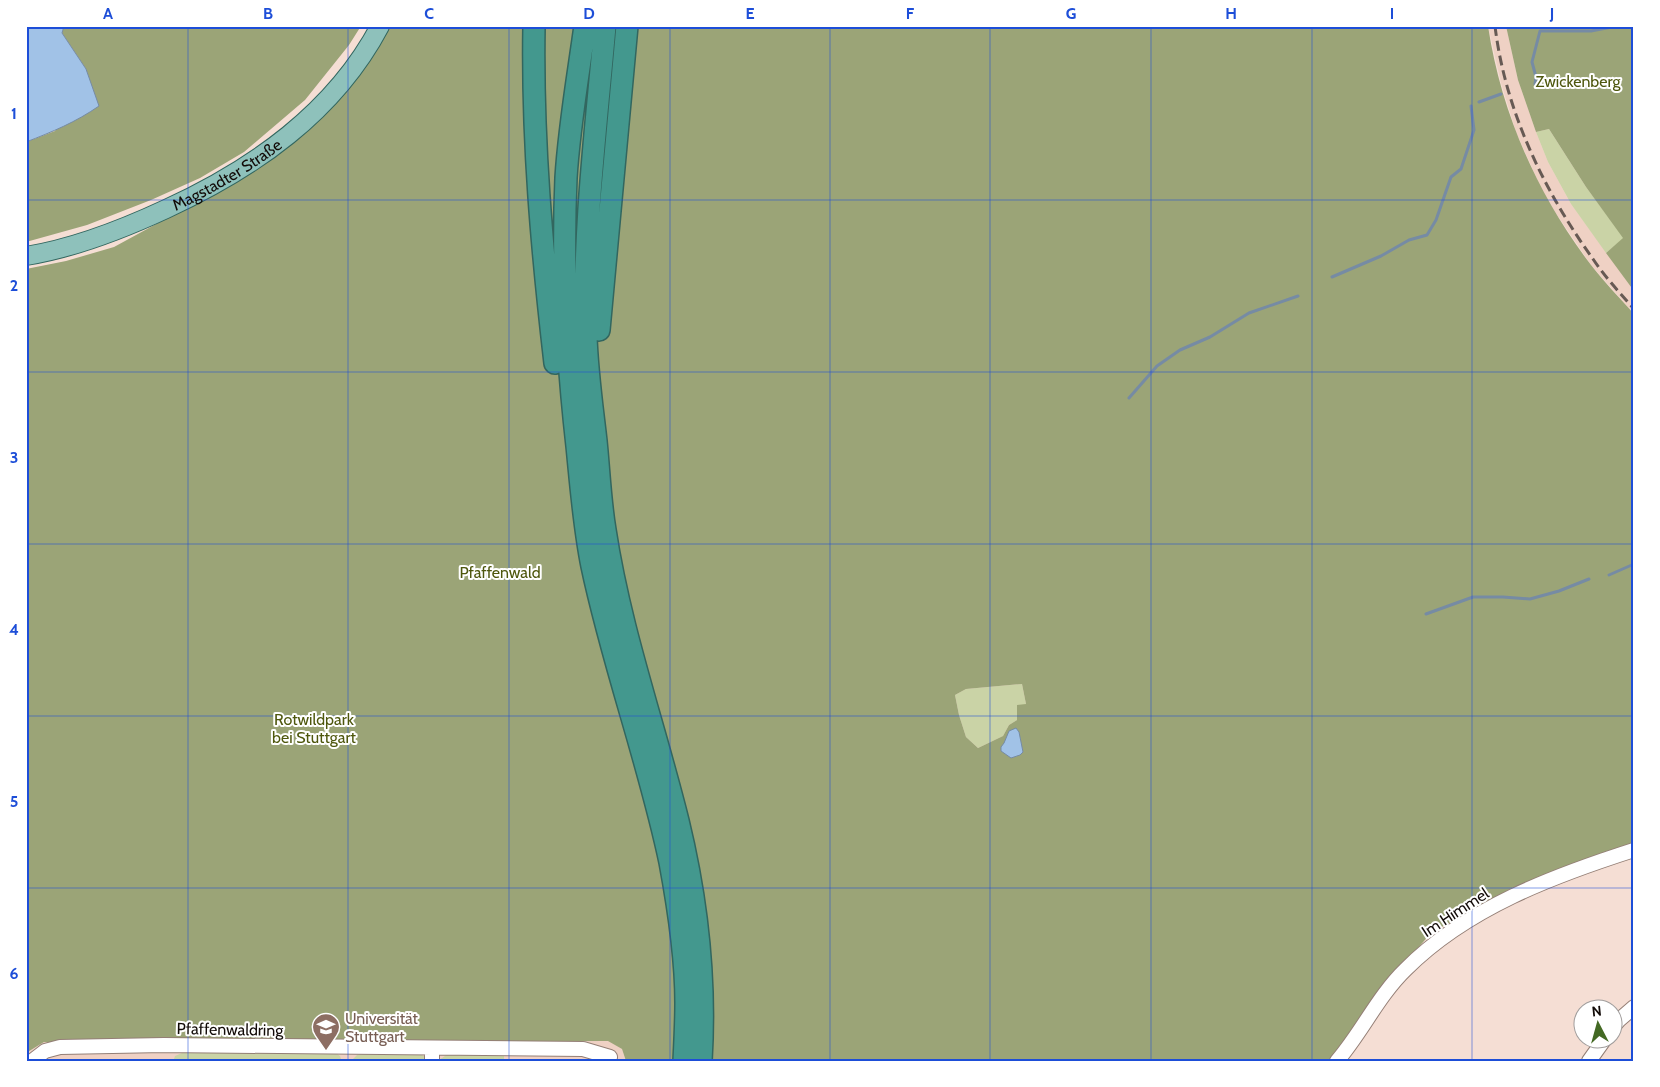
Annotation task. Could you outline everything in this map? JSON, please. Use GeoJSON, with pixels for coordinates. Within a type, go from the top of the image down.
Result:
{"type":"FeatureCollection","features":[{"type":"Feature","properties":{"kind":"highway"},"geometry":{"type":"LineString","coordinates":[[534,26],[534,94],[538,186],[547,292],[569,474],[575,492],[583,500]]}},
{"type":"Feature","properties":{"kind":"highway"},"geometry":{"type":"LineString","coordinates":[[571,26],[574,99]]}},
{"type":"Feature","properties":{"kind":"highway"},"geometry":{"type":"LineString","coordinates":[[585,26],[574,99],[565,202],[566,320],[573,408],[591,563],[670,862],[681,932],[686,1001],[684,1061]]}},
{"type":"Feature","properties":{"kind":"highway"},"geometry":{"type":"LineString","coordinates":[[605,26],[588,223],[586,335],[588,375],[605,530],[618,595],[634,666],[678,822],[692,891],[699,945],[701,980],[701,1061]]}},
{"type":"Feature","properties":{"kind":"highway"},"geometry":{"type":"LineString","coordinates":[[596,440],[600,319],[627,26]]}},
{"type":"Feature","properties":{"kind":"main road","name":"Magstadter Straße"},"geometry":{"type":"LineString","coordinates":[[26,256],[63,249],[153,215],[217,184],[252,163],[284,140],[322,106],[357,63],[380,26]]}},
{"type":"Feature","properties":{"kind":"street","name":"Im Himmel"},"geometry":{"type":"LineString","coordinates":[[1337,1061],[1349,1047],[1379,1002],[1405,970],[1441,938],[1542,883],[1634,850]]}},
{"type":"Feature","properties":{"kind":"street"},"geometry":{"type":"LineString","coordinates":[[1622,1017],[1634,1007]]}},
{"type":"Feature","properties":{"kind":"street","name":"Pfaffenwaldring"},"geometry":{"type":"LineString","coordinates":[[32,1061],[45,1051],[60,1047],[164,1045],[432,1054],[583,1048],[610,1057]]}},
{"type":"Feature","properties":{"kind":"street"},"geometry":{"type":"LineString","coordinates":[[1589,1061],[1597,1050]]}},
{"type":"Feature","properties":{"kind":"shaded area"},"geometry":{"type":"Polygon","coordinates":[[[1488,26],[1506,26],[1518,80],[1548,162],[1571,204],[1634,291],[1634,314],[1591,265],[1545,197],[1516,132],[1501,83],[1488,26]]]}},
{"type":"Feature","properties":{"kind":"shaded area","name":"Universität Stuttgart"},"geometry":{"type":"Polygon","coordinates":[[[609,1041],[622,1049],[626,1061],[26,1061],[26,1053],[44,1042],[609,1041]]]}},
{"type":"Feature","properties":{"kind":"green space"},"geometry":{"type":"Polygon","coordinates":[[[64,26],[361,26],[349,45],[305,100],[244,152],[200,178],[151,200],[87,225],[26,242],[26,142],[55,131],[86,69],[62,33],[64,26]]]}},
{"type":"Feature","properties":{"kind":"green space","name":"Pfaffenwald"},"geometry":{"type":"Polygon","coordinates":[[[387,26],[1488,26],[1502,90],[1512,122],[1539,182],[1554,211],[1591,265],[1634,314],[1634,845],[1599,855],[1512,888],[1431,933],[1375,997],[1333,1061],[626,1061],[622,1049],[608,1041],[44,1042],[26,1053],[26,269],[66,261],[114,247],[259,168],[324,114],[387,26]],[[1022,684],[966,689],[955,695],[966,737],[978,748],[1003,736],[1009,725],[1017,720],[1017,705],[1026,704],[1022,684]]]}},
{"type":"Feature","properties":{"kind":"green space","name":"Zwickenberg"},"geometry":{"type":"Polygon","coordinates":[[[1506,26],[1634,26],[1634,291],[1606,253],[1623,238],[1586,187],[1549,129],[1536,132],[1518,80],[1506,26]]]}},
{"type":"Feature","properties":{"kind":"green space"},"geometry":{"type":"Polygon","coordinates":[[[1549,129],[1586,187],[1624,238],[1606,253],[1571,204],[1548,162],[1536,132],[1549,129]]]}},
{"type":"Feature","properties":{"kind":"green space"},"geometry":{"type":"Polygon","coordinates":[[[1022,684],[1026,704],[1017,720],[1009,725],[1003,736],[978,748],[966,737],[955,695],[966,689],[1022,684]]]}},
{"type":"Feature","properties":{"kind":"green space"},"geometry":{"type":"Polygon","coordinates":[[[182,1053],[336,1053],[341,1059],[174,1059],[175,1056],[182,1053]]]}},
{"type":"Feature","properties":{"kind":"green space"},"geometry":{"type":"Polygon","coordinates":[[[361,1054],[419,1054],[426,1057],[427,1060],[352,1060],[361,1054]]]}},
{"type":"Feature","properties":{"kind":"green space"},"geometry":{"type":"Polygon","coordinates":[[[448,1054],[504,1055],[504,1061],[439,1060],[448,1054]]]}},
{"type":"Feature","properties":{"kind":"water"},"geometry":{"type":"Polygon","coordinates":[[[26,26],[64,26],[62,33],[86,69],[99,106],[64,126],[26,142],[26,26]]]}},
{"type":"Feature","properties":{"kind":"water"},"geometry":{"type":"Polygon","coordinates":[[[1016,728],[1019,732],[1023,752],[1011,758],[1001,751],[1001,747],[1009,731],[1016,728]]]}},
{"type":"Feature","properties":{"kind":"waterway"},"geometry":{"type":"LineString","coordinates":[[1535,84],[1536,77],[1532,62],[1540,31],[1591,31],[1617,26]]}},
{"type":"Feature","properties":{"kind":"waterway"},"geometry":{"type":"LineString","coordinates":[[1479,102],[1501,94]]}},
{"type":"Feature","properties":{"kind":"waterway"},"geometry":{"type":"LineString","coordinates":[[1332,277],[1381,256],[1409,240],[1427,235],[1436,220],[1451,177],[1461,169],[1474,130],[1471,106]]}},
{"type":"Feature","properties":{"kind":"waterway"},"geometry":{"type":"LineString","coordinates":[[1129,398],[1157,366],[1180,350],[1210,337],[1249,313],[1298,296]]}},
{"type":"Feature","properties":{"kind":"waterway"},"geometry":{"type":"LineString","coordinates":[[1609,575],[1634,564]]}},
{"type":"Feature","properties":{"kind":"waterway"},"geometry":{"type":"LineString","coordinates":[[1426,614],[1473,597],[1530,599],[1559,591],[1589,579]]}},
{"type":"Feature","properties":{"kind":"railway"},"geometry":{"type":"LineString","coordinates":[[1495,26],[1500,57],[1517,119],[1543,178],[1558,206],[1593,259],[1634,309]]}},
{"type":"Feature","properties":{"kind":"place","name":"Universität Stuttgart"},"geometry":{"type":"Point","coordinates":[326,1051]}},
{"type":"Feature","properties":{"kind":"park label","name":"Rotwildpark bei Stuttgart"},"geometry":{"type":"Point","coordinates":[314,728]}}]}
